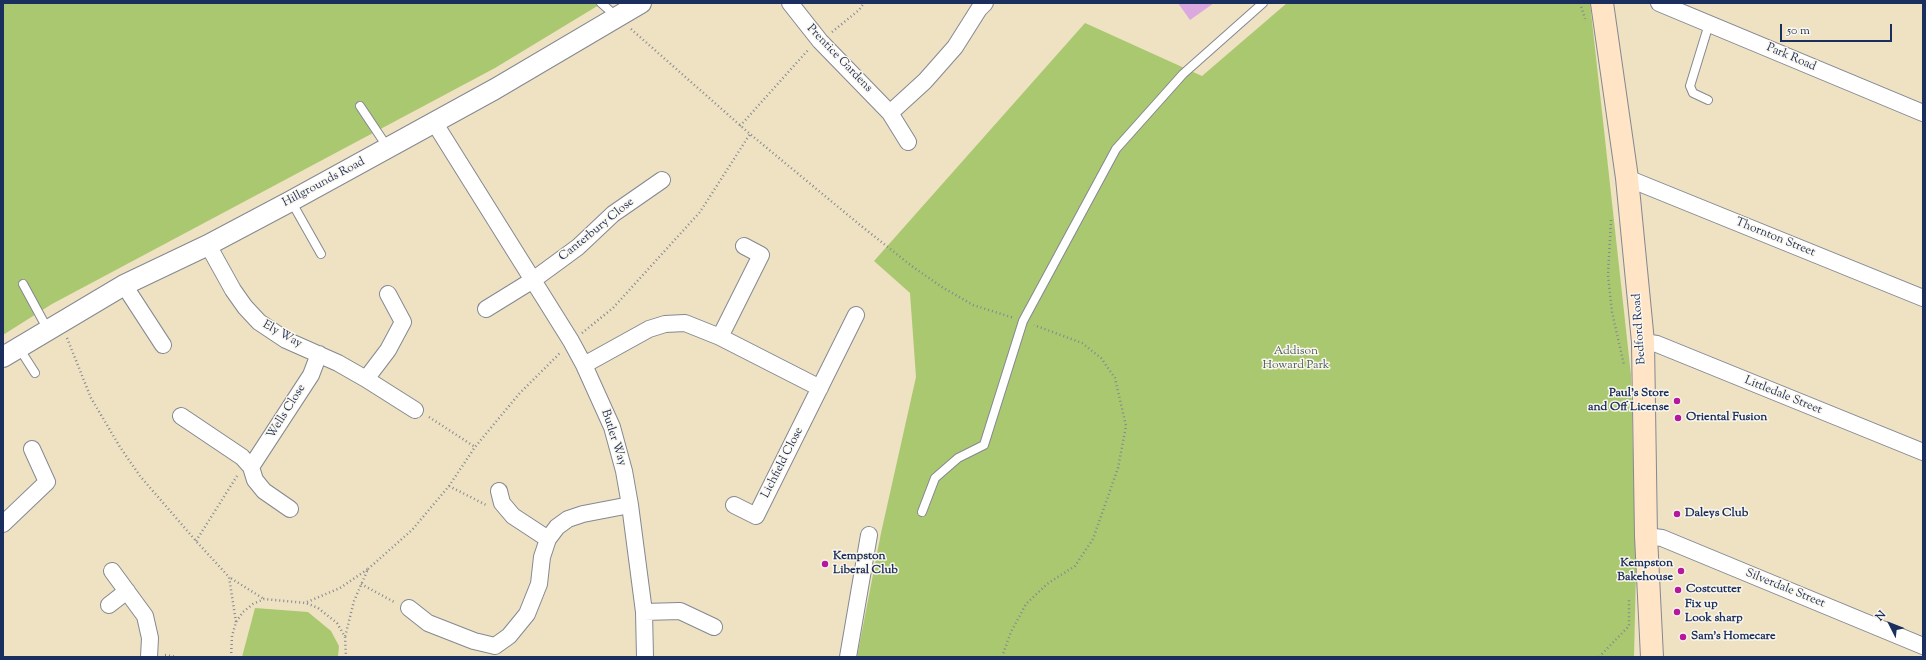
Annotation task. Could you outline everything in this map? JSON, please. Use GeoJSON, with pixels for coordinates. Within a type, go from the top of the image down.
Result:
{"type":"FeatureCollection","features":[{"type":"Feature","properties":{"kind":"main road","name":"Bedford Road"},"geometry":{"type":"LineString","coordinates":[[1602,3],[1627,178],[1643,342],[1646,536],[1652,657]]}},
{"type":"Feature","properties":{"kind":"street","name":"Hillgrounds Road"},"geometry":{"type":"LineString","coordinates":[[11,353],[124,285],[291,201],[496,89],[641,3]]}},
{"type":"Feature","properties":{"kind":"street","name":"Prentice Gardens"},"geometry":{"type":"LineString","coordinates":[[790,3],[804,23],[820,41],[890,113],[908,142]]}},
{"type":"Feature","properties":{"kind":"street"},"geometry":{"type":"LineString","coordinates":[[890,113],[926,81],[955,47],[985,3]]}},
{"type":"Feature","properties":{"kind":"street","name":"Park Road"},"geometry":{"type":"LineString","coordinates":[[1659,3],[1923,113]]}},
{"type":"Feature","properties":{"kind":"street","name":"Butler Way"},"geometry":{"type":"LineString","coordinates":[[434,122],[533,280],[584,365],[612,427],[624,471],[630,505],[644,612],[645,657]]}},
{"type":"Feature","properties":{"kind":"street","name":"Thornton Street"},"geometry":{"type":"LineString","coordinates":[[1627,178],[1923,298]]}},
{"type":"Feature","properties":{"kind":"street","name":"Canterbury Close"},"geometry":{"type":"LineString","coordinates":[[533,280],[578,247],[613,214],[662,180]]}},
{"type":"Feature","properties":{"kind":"street","name":"Ely Way"},"geometry":{"type":"LineString","coordinates":[[208,244],[233,290],[258,322],[286,340],[338,363],[415,410]]}},
{"type":"Feature","properties":{"kind":"street"},"geometry":{"type":"LineString","coordinates":[[720,337],[761,255],[744,246]]}},
{"type":"Feature","properties":{"kind":"street"},"geometry":{"type":"LineString","coordinates":[[486,310],[533,280]]}},
{"type":"Feature","properties":{"kind":"street"},"geometry":{"type":"LineString","coordinates":[[124,285],[163,345]]}},
{"type":"Feature","properties":{"kind":"street"},"geometry":{"type":"LineString","coordinates":[[366,379],[388,350],[403,322],[388,294]]}},
{"type":"Feature","properties":{"kind":"street","name":"Lichfield Close"},"geometry":{"type":"LineString","coordinates":[[734,505],[756,516],[856,315]]}},
{"type":"Feature","properties":{"kind":"street"},"geometry":{"type":"LineString","coordinates":[[584,365],[649,329],[664,324],[685,323],[720,337],[820,388]]}},
{"type":"Feature","properties":{"kind":"street","name":"Littledale Street"},"geometry":{"type":"LineString","coordinates":[[1643,342],[1657,344],[1923,452]]}},
{"type":"Feature","properties":{"kind":"street","name":"Wells Close"},"geometry":{"type":"LineString","coordinates":[[249,464],[311,374],[319,354]]}},
{"type":"Feature","properties":{"kind":"street"},"geometry":{"type":"LineString","coordinates":[[181,416],[228,447],[249,464],[255,480],[264,492],[290,509]]}},
{"type":"Feature","properties":{"kind":"street"},"geometry":{"type":"LineString","coordinates":[[3,524],[47,482],[32,449]]}},
{"type":"Feature","properties":{"kind":"street"},"geometry":{"type":"LineString","coordinates":[[498,501],[513,516],[548,539]]}},
{"type":"Feature","properties":{"kind":"street"},"geometry":{"type":"LineString","coordinates":[[409,608],[424,627],[474,641],[497,652],[527,614],[539,584],[542,557],[548,539],[557,527],[568,519],[583,514],[630,505]]}},
{"type":"Feature","properties":{"kind":"street"},"geometry":{"type":"LineString","coordinates":[[848,657],[869,535]]}},
{"type":"Feature","properties":{"kind":"street","name":"Silverdale Street"},"geometry":{"type":"LineString","coordinates":[[1646,536],[1662,538],[1923,646]]}},
{"type":"Feature","properties":{"kind":"street"},"geometry":{"type":"LineString","coordinates":[[112,571],[145,616],[150,638],[149,657]]}},
{"type":"Feature","properties":{"kind":"street"},"geometry":{"type":"LineString","coordinates":[[109,605],[127,591]]}},
{"type":"Feature","properties":{"kind":"street"},"geometry":{"type":"LineString","coordinates":[[644,612],[680,611],[714,627]]}},
{"type":"Feature","properties":{"kind":"lane"},"geometry":{"type":"LineString","coordinates":[[601,3],[617,17]]}},
{"type":"Feature","properties":{"kind":"lane"},"geometry":{"type":"LineString","coordinates":[[922,512],[935,478],[958,458],[984,445],[1023,321],[1116,149],[1183,74],[1263,3]]}},
{"type":"Feature","properties":{"kind":"lane"},"geometry":{"type":"LineString","coordinates":[[1708,100],[1693,93],[1690,86],[1709,24]]}},
{"type":"Feature","properties":{"kind":"lane"},"geometry":{"type":"LineString","coordinates":[[360,106],[388,149]]}},
{"type":"Feature","properties":{"kind":"lane"},"geometry":{"type":"LineString","coordinates":[[291,201],[321,254]]}},
{"type":"Feature","properties":{"kind":"lane"},"geometry":{"type":"LineString","coordinates":[[23,284],[55,327]]}},
{"type":"Feature","properties":{"kind":"lane"},"geometry":{"type":"LineString","coordinates":[[11,353],[35,373]]}},
{"type":"Feature","properties":{"kind":"path"},"geometry":{"type":"LineString","coordinates":[[740,126],[808,50],[859,10],[864,3]]}},
{"type":"Feature","properties":{"kind":"path"},"geometry":{"type":"LineString","coordinates":[[617,17],[740,126],[860,225],[942,287],[973,305],[1023,321],[1082,343],[1102,358],[1115,378],[1126,426],[1118,468],[1093,539],[1075,566],[1047,584],[1026,604],[1011,632],[1002,657]]}},
{"type":"Feature","properties":{"kind":"path"},"geometry":{"type":"LineString","coordinates":[[1612,215],[1608,275],[1612,312],[1625,369]]}},
{"type":"Feature","properties":{"kind":"path"},"geometry":{"type":"LineString","coordinates":[[55,327],[91,398],[120,447],[140,476],[196,541],[230,577],[264,599],[306,603],[318,608],[337,623],[345,637]]}},
{"type":"Feature","properties":{"kind":"path"},"geometry":{"type":"LineString","coordinates":[[415,410],[425,414],[475,448]]}},
{"type":"Feature","properties":{"kind":"path"},"geometry":{"type":"LineString","coordinates":[[196,541],[249,464]]}},
{"type":"Feature","properties":{"kind":"path"},"geometry":{"type":"LineString","coordinates":[[449,486],[498,501]]}},
{"type":"Feature","properties":{"kind":"path"},"geometry":{"type":"LineString","coordinates":[[306,603],[340,588],[368,569],[354,601],[345,637],[346,657]]}},
{"type":"Feature","properties":{"kind":"path"},"geometry":{"type":"LineString","coordinates":[[230,577],[236,622]]}},
{"type":"Feature","properties":{"kind":"path"},"geometry":{"type":"LineString","coordinates":[[362,584],[389,600],[409,608]]}},
{"type":"Feature","properties":{"kind":"path"},"geometry":{"type":"LineString","coordinates":[[1599,657],[1629,626],[1629,595]]}},
{"type":"Feature","properties":{"kind":"path"},"geometry":{"type":"LineString","coordinates":[[231,657],[232,636],[236,622],[243,612],[253,604],[264,599]]}},
{"type":"Feature","properties":{"kind":"green space"},"geometry":{"type":"Polygon","coordinates":[[[3,3],[596,3],[599,5],[495,68],[52,304],[3,335],[3,3]]]}},
{"type":"Feature","properties":{"kind":"green space","name":"Addison Howard Park"},"geometry":{"type":"Polygon","coordinates":[[[1287,3],[1590,3],[1631,375],[1636,572],[1634,657],[857,657],[881,533],[916,377],[910,293],[874,261],[1085,23],[1202,76],[1287,3]]]}},
{"type":"Feature","properties":{"kind":"green space"},"geometry":{"type":"Polygon","coordinates":[[[255,608],[308,612],[331,631],[339,646],[338,657],[242,657],[255,608]]]}},
{"type":"Feature","properties":{"kind":"building"},"geometry":{"type":"Polygon","coordinates":[[[1178,3],[1214,3],[1190,20],[1178,3]]]}},
{"type":"Feature","properties":{"kind":"place","name":"Paul's Store and Off License"},"geometry":{"type":"Point","coordinates":[1677,401]}},
{"type":"Feature","properties":{"kind":"place","name":"Oriental Fusion"},"geometry":{"type":"Point","coordinates":[1678,418]}},
{"type":"Feature","properties":{"kind":"place","name":"Daleys Club"},"geometry":{"type":"Point","coordinates":[1677,514]}},
{"type":"Feature","properties":{"kind":"place","name":"Kempston Liberal Club"},"geometry":{"type":"Point","coordinates":[825,564]}},
{"type":"Feature","properties":{"kind":"place","name":"Kempston Bakehouse"},"geometry":{"type":"Point","coordinates":[1681,571]}},
{"type":"Feature","properties":{"kind":"place","name":"Costcutter"},"geometry":{"type":"Point","coordinates":[1678,590]}},
{"type":"Feature","properties":{"kind":"place","name":"Fix up Look sharp"},"geometry":{"type":"Point","coordinates":[1677,612]}},
{"type":"Feature","properties":{"kind":"place","name":"Sam's Homecare"},"geometry":{"type":"Point","coordinates":[1683,637]}}]}
